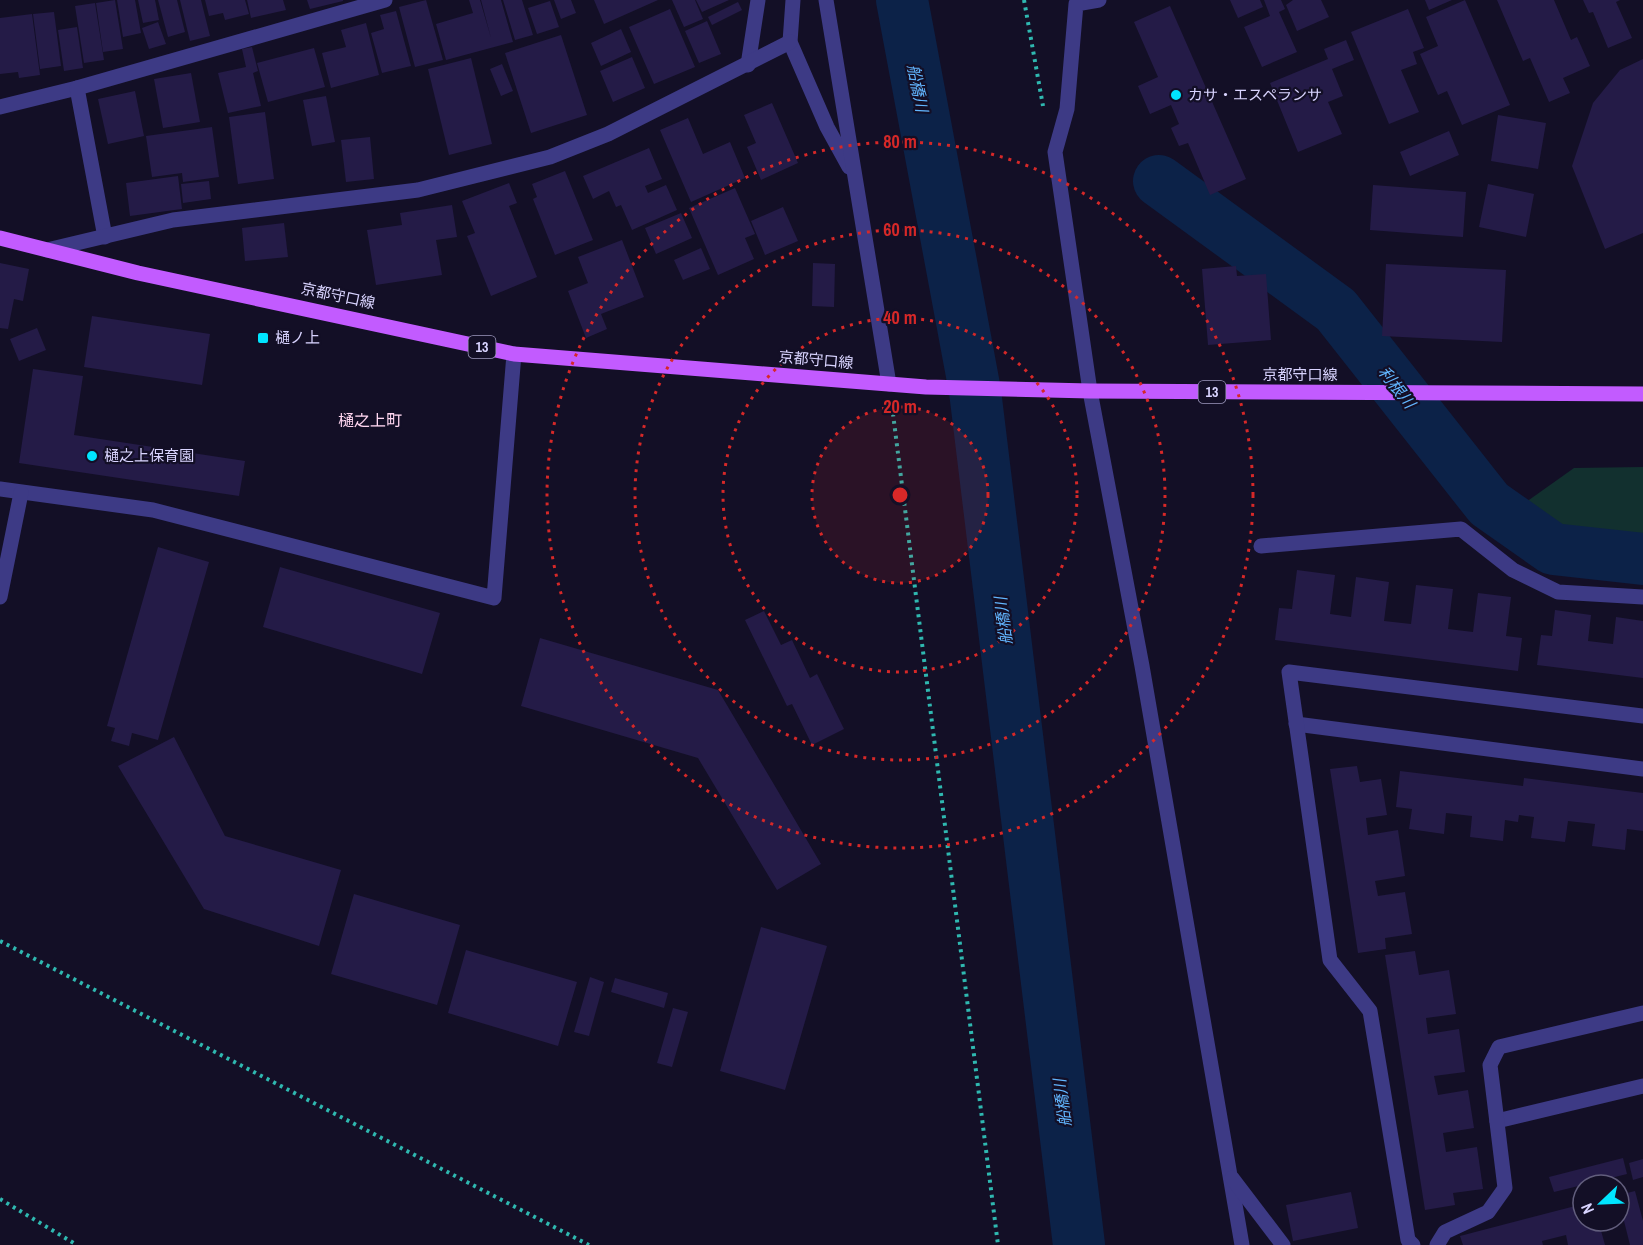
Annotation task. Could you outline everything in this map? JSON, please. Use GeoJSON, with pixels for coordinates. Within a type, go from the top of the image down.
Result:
{"type":"FeatureCollection","features":[{"type":"Feature","properties":{"kind":"main road","name":"京都守口線"},"geometry":{"type":"LineString","coordinates":[[0,238],[138,273],[514,354],[926,387],[1090,391],[1643,394]]}},
{"type":"Feature","properties":{"kind":"street"},"geometry":{"type":"LineString","coordinates":[[0,107],[77,88],[385,0]]}},
{"type":"Feature","properties":{"kind":"street"},"geometry":{"type":"LineString","coordinates":[[748,65],[758,0]]}},
{"type":"Feature","properties":{"kind":"street"},"geometry":{"type":"LineString","coordinates":[[793,0],[790,42],[827,127],[855,177]]}},
{"type":"Feature","properties":{"kind":"street"},"geometry":{"type":"LineString","coordinates":[[826,0],[889,384]]}},
{"type":"Feature","properties":{"kind":"street"},"geometry":{"type":"LineString","coordinates":[[1099,0],[1076,4],[1067,109],[1055,152],[1090,391],[1142,666],[1242,1245]]}},
{"type":"Feature","properties":{"kind":"street"},"geometry":{"type":"LineString","coordinates":[[47,250],[173,220],[418,190],[550,156],[608,134],[790,42]]}},
{"type":"Feature","properties":{"kind":"street"},"geometry":{"type":"LineString","coordinates":[[77,88],[105,237]]}},
{"type":"Feature","properties":{"kind":"street"},"geometry":{"type":"LineString","coordinates":[[0,489],[153,510],[495,598],[514,354]]}},
{"type":"Feature","properties":{"kind":"street"},"geometry":{"type":"LineString","coordinates":[[0,597],[21,493]]}},
{"type":"Feature","properties":{"kind":"street"},"geometry":{"type":"LineString","coordinates":[[1262,546],[1461,529],[1513,570],[1558,592],[1643,597]]}},
{"type":"Feature","properties":{"kind":"street"},"geometry":{"type":"LineString","coordinates":[[1413,1245],[1408,1240],[1370,1011],[1330,960],[1289,672],[1643,716]]}},
{"type":"Feature","properties":{"kind":"street"},"geometry":{"type":"LineString","coordinates":[[1296,724],[1643,769]]}},
{"type":"Feature","properties":{"kind":"street"},"geometry":{"type":"LineString","coordinates":[[1437,1245],[1445,1232],[1488,1212],[1505,1188],[1490,1065],[1499,1047],[1643,1013]]}},
{"type":"Feature","properties":{"kind":"street"},"geometry":{"type":"LineString","coordinates":[[1497,1121],[1643,1086]]}},
{"type":"Feature","properties":{"kind":"street"},"geometry":{"type":"LineString","coordinates":[[1230,1176],[1283,1245]]}},
{"type":"Feature","properties":{"kind":"path"},"geometry":{"type":"LineString","coordinates":[[1024,0],[1044,111]]}},
{"type":"Feature","properties":{"kind":"path"},"geometry":{"type":"LineString","coordinates":[[889,384],[998,1245]]}},
{"type":"Feature","properties":{"kind":"path"},"geometry":{"type":"LineString","coordinates":[[0,941],[589,1245]]}},
{"type":"Feature","properties":{"kind":"path"},"geometry":{"type":"LineString","coordinates":[[0,1199],[77,1245]]}},
{"type":"Feature","properties":{"kind":"green space"},"geometry":{"type":"Polygon","coordinates":[[[1643,467],[1643,546],[1566,538],[1522,505],[1574,468],[1643,467]]]}},
{"type":"Feature","properties":{"kind":"building"},"geometry":{"type":"Polygon","coordinates":[[[115,0],[123,49],[103,52],[96,3],[115,0]]]}},
{"type":"Feature","properties":{"kind":"building"},"geometry":{"type":"Polygon","coordinates":[[[117,0],[135,0],[141,33],[123,37],[117,0]]]}},
{"type":"Feature","properties":{"kind":"building"},"geometry":{"type":"Polygon","coordinates":[[[138,0],[155,0],[159,20],[143,23],[138,0]]]}},
{"type":"Feature","properties":{"kind":"building"},"geometry":{"type":"Polygon","coordinates":[[[158,0],[177,0],[185,32],[168,37],[158,0]]]}},
{"type":"Feature","properties":{"kind":"building"},"geometry":{"type":"Polygon","coordinates":[[[180,0],[201,0],[210,36],[190,41],[180,0]]]}},
{"type":"Feature","properties":{"kind":"building"},"geometry":{"type":"Polygon","coordinates":[[[205,0],[245,0],[249,14],[225,20],[223,13],[209,16],[205,0]]]}},
{"type":"Feature","properties":{"kind":"building"},"geometry":{"type":"Polygon","coordinates":[[[247,0],[283,0],[286,10],[251,18],[247,0]]]}},
{"type":"Feature","properties":{"kind":"building"},"geometry":{"type":"Polygon","coordinates":[[[307,0],[343,0],[343,1],[310,9],[307,0]]]}},
{"type":"Feature","properties":{"kind":"building"},"geometry":{"type":"Polygon","coordinates":[[[426,0],[443,60],[415,67],[399,7],[426,0]]]}},
{"type":"Feature","properties":{"kind":"building"},"geometry":{"type":"Polygon","coordinates":[[[469,0],[480,0],[491,38],[481,0],[501,0],[513,42],[446,60],[436,24],[473,13],[469,0]]]}},
{"type":"Feature","properties":{"kind":"building"},"geometry":{"type":"Polygon","coordinates":[[[503,0],[522,0],[533,35],[515,40],[503,0]]]}},
{"type":"Feature","properties":{"kind":"building"},"geometry":{"type":"Polygon","coordinates":[[[554,0],[571,0],[576,13],[561,19],[554,0]]]}},
{"type":"Feature","properties":{"kind":"building"},"geometry":{"type":"Polygon","coordinates":[[[594,0],[658,0],[604,24],[594,0]]]}},
{"type":"Feature","properties":{"kind":"building"},"geometry":{"type":"Polygon","coordinates":[[[672,0],[695,0],[703,19],[684,27],[672,0]]]}},
{"type":"Feature","properties":{"kind":"building"},"geometry":{"type":"Polygon","coordinates":[[[696,0],[729,0],[702,12],[696,0]]]}},
{"type":"Feature","properties":{"kind":"building"},"geometry":{"type":"Polygon","coordinates":[[[1230,0],[1260,0],[1263,7],[1238,18],[1230,0]]]}},
{"type":"Feature","properties":{"kind":"building"},"geometry":{"type":"Polygon","coordinates":[[[1264,0],[1281,0],[1285,9],[1279,12],[1297,52],[1262,67],[1244,27],[1270,16],[1264,0]]]}},
{"type":"Feature","properties":{"kind":"building"},"geometry":{"type":"Polygon","coordinates":[[[1293,0],[1321,0],[1329,17],[1297,31],[1286,5],[1293,0]]]}},
{"type":"Feature","properties":{"kind":"building"},"geometry":{"type":"Polygon","coordinates":[[[1425,0],[1452,0],[1429,10],[1425,0]]]}},
{"type":"Feature","properties":{"kind":"building"},"geometry":{"type":"Polygon","coordinates":[[[1465,0],[1510,105],[1462,125],[1447,91],[1438,95],[1420,54],[1438,46],[1426,17],[1465,0]]]}},
{"type":"Feature","properties":{"kind":"building"},"geometry":{"type":"Polygon","coordinates":[[[1497,0],[1554,0],[1571,40],[1577,37],[1590,66],[1563,78],[1570,93],[1549,102],[1530,58],[1523,61],[1497,0]]]}},
{"type":"Feature","properties":{"kind":"building"},"geometry":{"type":"Polygon","coordinates":[[[1583,0],[1620,0],[1616,2],[1632,38],[1608,48],[1593,12],[1589,13],[1583,0]]]}},
{"type":"Feature","properties":{"kind":"building"},"geometry":{"type":"Polygon","coordinates":[[[550,1],[559,27],[537,34],[528,8],[550,1]]]}},
{"type":"Feature","properties":{"kind":"building"},"geometry":{"type":"Polygon","coordinates":[[[738,2],[742,10],[712,25],[708,17],[738,2]]]}},
{"type":"Feature","properties":{"kind":"building"},"geometry":{"type":"Polygon","coordinates":[[[95,3],[104,60],[84,63],[75,6],[95,3]]]}},
{"type":"Feature","properties":{"kind":"building","name":"カサ・エスペランサ"},"geometry":{"type":"Polygon","coordinates":[[[1170,6],[1246,179],[1210,195],[1188,143],[1179,146],[1171,128],[1179,124],[1171,105],[1150,114],[1138,86],[1158,77],[1134,22],[1170,6]]]}},
{"type":"Feature","properties":{"kind":"building"},"geometry":{"type":"Polygon","coordinates":[[[670,9],[695,67],[654,84],[629,27],[670,9]]]}},
{"type":"Feature","properties":{"kind":"building"},"geometry":{"type":"Polygon","coordinates":[[[1408,9],[1424,48],[1413,52],[1417,64],[1401,70],[1419,112],[1389,124],[1351,32],[1408,9]]]}},
{"type":"Feature","properties":{"kind":"building"},"geometry":{"type":"Polygon","coordinates":[[[396,11],[411,66],[382,73],[371,33],[384,29],[380,15],[396,11]]]}},
{"type":"Feature","properties":{"kind":"building"},"geometry":{"type":"Polygon","coordinates":[[[54,12],[61,66],[40,69],[33,14],[54,12]]]}},
{"type":"Feature","properties":{"kind":"building"},"geometry":{"type":"Polygon","coordinates":[[[32,14],[40,75],[19,78],[18,72],[0,74],[0,18],[32,14]]]}},
{"type":"Feature","properties":{"kind":"building"},"geometry":{"type":"Polygon","coordinates":[[[707,21],[721,54],[699,63],[685,31],[707,21]]]}},
{"type":"Feature","properties":{"kind":"building"},"geometry":{"type":"Polygon","coordinates":[[[158,22],[166,44],[149,49],[142,28],[158,22]]]}},
{"type":"Feature","properties":{"kind":"building"},"geometry":{"type":"Polygon","coordinates":[[[366,23],[379,75],[331,88],[322,53],[346,47],[341,30],[366,23]]]}},
{"type":"Feature","properties":{"kind":"building"},"geometry":{"type":"Polygon","coordinates":[[[77,27],[83,68],[64,71],[58,30],[77,27]]]}},
{"type":"Feature","properties":{"kind":"building"},"geometry":{"type":"Polygon","coordinates":[[[621,29],[631,52],[601,66],[591,43],[621,29]]]}},
{"type":"Feature","properties":{"kind":"building"},"geometry":{"type":"Polygon","coordinates":[[[561,35],[587,115],[531,133],[505,53],[561,35]]]}},
{"type":"Feature","properties":{"kind":"building"},"geometry":{"type":"Polygon","coordinates":[[[1346,40],[1354,60],[1332,69],[1343,96],[1328,102],[1342,134],[1298,152],[1270,83],[1328,59],[1324,49],[1346,40]]]}},
{"type":"Feature","properties":{"kind":"building"},"geometry":{"type":"Polygon","coordinates":[[[252,47],[258,71],[253,73],[261,106],[228,113],[218,73],[246,67],[242,49],[252,47]]]}},
{"type":"Feature","properties":{"kind":"building"},"geometry":{"type":"Polygon","coordinates":[[[314,48],[325,87],[268,102],[257,63],[314,48]]]}},
{"type":"Feature","properties":{"kind":"building"},"geometry":{"type":"Polygon","coordinates":[[[632,57],[645,88],[613,102],[600,71],[632,57]]]}},
{"type":"Feature","properties":{"kind":"building"},"geometry":{"type":"Polygon","coordinates":[[[471,58],[492,144],[449,155],[428,69],[471,58]]]}},
{"type":"Feature","properties":{"kind":"building"},"geometry":{"type":"Polygon","coordinates":[[[1643,59],[1643,233],[1605,249],[1572,166],[1593,103],[1620,70],[1643,59]]]}},
{"type":"Feature","properties":{"kind":"building"},"geometry":{"type":"Polygon","coordinates":[[[502,64],[513,91],[501,96],[490,69],[502,64]]]}},
{"type":"Feature","properties":{"kind":"building"},"geometry":{"type":"Polygon","coordinates":[[[191,73],[200,122],[163,128],[154,79],[191,73]]]}},
{"type":"Feature","properties":{"kind":"building"},"geometry":{"type":"Polygon","coordinates":[[[135,91],[144,136],[108,144],[98,99],[135,91]]]}},
{"type":"Feature","properties":{"kind":"building"},"geometry":{"type":"Polygon","coordinates":[[[326,96],[335,142],[312,146],[303,100],[326,96]]]}},
{"type":"Feature","properties":{"kind":"building"},"geometry":{"type":"Polygon","coordinates":[[[772,103],[798,163],[761,180],[747,147],[756,143],[744,115],[772,103]]]}},
{"type":"Feature","properties":{"kind":"building"},"geometry":{"type":"Polygon","coordinates":[[[265,112],[274,179],[238,184],[229,117],[265,112]]]}},
{"type":"Feature","properties":{"kind":"building"},"geometry":{"type":"Polygon","coordinates":[[[1498,115],[1546,123],[1538,169],[1491,161],[1498,115]]]}},
{"type":"Feature","properties":{"kind":"building"},"geometry":{"type":"Polygon","coordinates":[[[688,118],[703,154],[730,142],[745,178],[691,202],[660,130],[688,118]]]}},
{"type":"Feature","properties":{"kind":"building"},"geometry":{"type":"Polygon","coordinates":[[[212,127],[219,177],[183,182],[182,173],[152,177],[146,136],[212,127]]]}},
{"type":"Feature","properties":{"kind":"building"},"geometry":{"type":"Polygon","coordinates":[[[1449,131],[1459,155],[1410,176],[1400,152],[1449,131]]]}},
{"type":"Feature","properties":{"kind":"building"},"geometry":{"type":"Polygon","coordinates":[[[370,137],[374,179],[346,182],[341,140],[370,137]]]}},
{"type":"Feature","properties":{"kind":"building"},"geometry":{"type":"Polygon","coordinates":[[[649,148],[662,179],[645,186],[648,193],[666,185],[677,210],[632,230],[621,205],[616,207],[609,191],[593,199],[583,176],[649,148]]]}},
{"type":"Feature","properties":{"kind":"building"},"geometry":{"type":"Polygon","coordinates":[[[565,171],[593,240],[555,255],[533,199],[537,197],[532,184],[565,171]]]}},
{"type":"Feature","properties":{"kind":"building"},"geometry":{"type":"Polygon","coordinates":[[[178,176],[182,209],[130,216],[126,183],[178,176]]]}},
{"type":"Feature","properties":{"kind":"building"},"geometry":{"type":"Polygon","coordinates":[[[209,181],[211,199],[183,203],[181,184],[209,181]]]}},
{"type":"Feature","properties":{"kind":"building"},"geometry":{"type":"Polygon","coordinates":[[[509,183],[517,203],[509,206],[537,277],[491,296],[467,236],[475,233],[462,201],[509,183]]]}},
{"type":"Feature","properties":{"kind":"building"},"geometry":{"type":"Polygon","coordinates":[[[1488,184],[1534,194],[1526,237],[1479,227],[1488,184]]]}},
{"type":"Feature","properties":{"kind":"building"},"geometry":{"type":"Polygon","coordinates":[[[1373,185],[1466,192],[1463,237],[1370,230],[1373,185]]]}},
{"type":"Feature","properties":{"kind":"building"},"geometry":{"type":"Polygon","coordinates":[[[735,188],[755,234],[745,238],[754,259],[718,275],[689,208],[735,188]]]}},
{"type":"Feature","properties":{"kind":"building"},"geometry":{"type":"Polygon","coordinates":[[[452,205],[457,237],[436,240],[442,275],[376,285],[367,230],[402,225],[400,213],[452,205]]]}},
{"type":"Feature","properties":{"kind":"building"},"geometry":{"type":"Polygon","coordinates":[[[783,207],[798,241],[765,255],[751,221],[783,207]]]}},
{"type":"Feature","properties":{"kind":"building"},"geometry":{"type":"Polygon","coordinates":[[[681,213],[692,238],[656,254],[645,228],[681,213]]]}},
{"type":"Feature","properties":{"kind":"building"},"geometry":{"type":"Polygon","coordinates":[[[284,223],[288,257],[245,261],[242,228],[284,223]]]}},
{"type":"Feature","properties":{"kind":"building"},"geometry":{"type":"Polygon","coordinates":[[[622,240],[644,297],[601,314],[607,329],[586,338],[568,291],[588,283],[578,257],[622,240]]]}},
{"type":"Feature","properties":{"kind":"building"},"geometry":{"type":"Polygon","coordinates":[[[701,248],[710,269],[683,280],[674,260],[701,248]]]}},
{"type":"Feature","properties":{"kind":"building"},"geometry":{"type":"Polygon","coordinates":[[[0,263],[29,269],[23,301],[14,299],[8,329],[0,328],[0,263]]]}},
{"type":"Feature","properties":{"kind":"building"},"geometry":{"type":"Polygon","coordinates":[[[813,263],[835,264],[834,307],[812,306],[813,263]]]}},
{"type":"Feature","properties":{"kind":"building"},"geometry":{"type":"Polygon","coordinates":[[[1386,264],[1506,270],[1502,342],[1382,336],[1386,264]]]}},
{"type":"Feature","properties":{"kind":"building"},"geometry":{"type":"Polygon","coordinates":[[[1236,266],[1237,276],[1266,274],[1271,340],[1208,345],[1202,269],[1236,266]]]}},
{"type":"Feature","properties":{"kind":"building"},"geometry":{"type":"Polygon","coordinates":[[[92,316],[210,334],[202,385],[84,367],[92,316]]]}},
{"type":"Feature","properties":{"kind":"building"},"geometry":{"type":"Polygon","coordinates":[[[37,328],[46,350],[19,361],[10,339],[37,328]]]}},
{"type":"Feature","properties":{"kind":"building"},"geometry":{"type":"Polygon","coordinates":[[[33,369],[83,376],[74,435],[245,461],[239,496],[19,463],[33,369]]]}},
{"type":"Feature","properties":{"kind":"building"},"geometry":{"type":"Polygon","coordinates":[[[158,547],[209,562],[158,740],[132,733],[129,746],[111,741],[115,728],[107,726],[158,547]]]}},
{"type":"Feature","properties":{"kind":"building"},"geometry":{"type":"Polygon","coordinates":[[[280,567],[440,613],[422,674],[263,627],[280,567]]]}},
{"type":"Feature","properties":{"kind":"building"},"geometry":{"type":"Polygon","coordinates":[[[1297,570],[1335,575],[1330,614],[1351,617],[1356,577],[1389,582],[1384,621],[1411,624],[1416,585],[1453,589],[1448,629],[1473,632],[1478,593],[1511,597],[1506,636],[1522,638],[1518,671],[1275,640],[1279,608],[1292,609],[1297,570]]]}},
{"type":"Feature","properties":{"kind":"building"},"geometry":{"type":"Polygon","coordinates":[[[1555,610],[1591,615],[1588,641],[1613,644],[1616,617],[1643,621],[1643,678],[1537,665],[1541,635],[1552,636],[1555,610]]]}},
{"type":"Feature","properties":{"kind":"building"},"geometry":{"type":"Polygon","coordinates":[[[764,611],[781,645],[792,640],[810,678],[817,674],[844,729],[812,745],[792,704],[787,706],[745,620],[764,611]]]}},
{"type":"Feature","properties":{"kind":"building"},"geometry":{"type":"Polygon","coordinates":[[[540,638],[718,690],[821,864],[777,890],[698,758],[521,706],[540,638]]]}},
{"type":"Feature","properties":{"kind":"building"},"geometry":{"type":"Polygon","coordinates":[[[174,737],[225,836],[341,870],[319,946],[204,909],[118,766],[174,737]]]}},
{"type":"Feature","properties":{"kind":"building"},"geometry":{"type":"Polygon","coordinates":[[[1357,766],[1360,782],[1381,779],[1387,815],[1366,818],[1368,835],[1398,830],[1405,876],[1375,881],[1378,896],[1405,892],[1412,934],[1385,938],[1386,949],[1358,953],[1330,769],[1357,766]]]}},
{"type":"Feature","properties":{"kind":"building"},"geometry":{"type":"Polygon","coordinates":[[[1400,771],[1523,786],[1524,778],[1643,793],[1643,831],[1627,829],[1625,850],[1592,846],[1595,824],[1568,821],[1565,842],[1531,838],[1534,817],[1519,815],[1518,822],[1505,820],[1503,841],[1470,837],[1472,816],[1446,813],[1444,834],[1409,829],[1412,809],[1396,807],[1400,771]]]}},
{"type":"Feature","properties":{"kind":"building"},"geometry":{"type":"Polygon","coordinates":[[[354,894],[460,925],[437,1005],[331,974],[354,894]]]}},
{"type":"Feature","properties":{"kind":"building"},"geometry":{"type":"Polygon","coordinates":[[[761,927],[827,946],[785,1090],[720,1071],[761,927]]]}},
{"type":"Feature","properties":{"kind":"building"},"geometry":{"type":"Polygon","coordinates":[[[466,950],[577,982],[558,1046],[448,1013],[466,950]]]}},
{"type":"Feature","properties":{"kind":"building"},"geometry":{"type":"Polygon","coordinates":[[[1415,951],[1419,975],[1449,970],[1456,1014],[1426,1018],[1428,1034],[1459,1029],[1465,1072],[1434,1076],[1438,1095],[1468,1090],[1474,1128],[1443,1133],[1446,1152],[1477,1147],[1483,1189],[1453,1193],[1455,1205],[1425,1210],[1385,955],[1415,951]]]}},
{"type":"Feature","properties":{"kind":"building"},"geometry":{"type":"Polygon","coordinates":[[[590,977],[604,982],[589,1036],[574,1032],[590,977]]]}},
{"type":"Feature","properties":{"kind":"building"},"geometry":{"type":"Polygon","coordinates":[[[615,978],[668,993],[664,1008],[611,992],[615,978]]]}},
{"type":"Feature","properties":{"kind":"building"},"geometry":{"type":"Polygon","coordinates":[[[673,1008],[688,1012],[672,1067],[657,1063],[673,1008]]]}},
{"type":"Feature","properties":{"kind":"building"},"geometry":{"type":"Polygon","coordinates":[[[1623,1158],[1627,1173],[1571,1173],[1571,1188],[1554,1192],[1549,1177],[1623,1158]]]}},
{"type":"Feature","properties":{"kind":"building"},"geometry":{"type":"Polygon","coordinates":[[[1643,1159],[1643,1177],[1633,1180],[1629,1163],[1643,1159]]]}},
{"type":"Feature","properties":{"kind":"building"},"geometry":{"type":"Polygon","coordinates":[[[1635,1191],[1643,1221],[1643,1245],[1630,1245],[1627,1233],[1631,1233],[1631,1192],[1635,1191]]]}},
{"type":"Feature","properties":{"kind":"building"},"geometry":{"type":"Polygon","coordinates":[[[1351,1192],[1358,1228],[1293,1241],[1286,1205],[1351,1192]]]}},
{"type":"Feature","properties":{"kind":"building"},"geometry":{"type":"Polygon","coordinates":[[[1571,1207],[1571,1233],[1602,1233],[1605,1245],[1568,1245],[1566,1235],[1542,1241],[1543,1245],[1463,1245],[1460,1236],[1571,1207]]]}},
{"type":"Feature","properties":{"kind":"waterway","name":"船橋川"},"geometry":{"type":"LineString","coordinates":[[902,0],[975,391],[1079,1245]]}},
{"type":"Feature","properties":{"kind":"waterway","name":"利根川"},"geometry":{"type":"LineString","coordinates":[[1159,181],[1336,310],[1489,504],[1553,549],[1643,559]]}},
{"type":"Feature","properties":{"kind":"place","name":"カサ・エスペランサ"},"geometry":{"type":"Point","coordinates":[1176,95]}},
{"type":"Feature","properties":{"kind":"place","name":"樋ノ上"},"geometry":{"type":"Point","coordinates":[263,338]}},
{"type":"Feature","properties":{"kind":"place","name":"樋之上保育園"},"geometry":{"type":"Point","coordinates":[92,456]}},
{"type":"Feature","properties":{"kind":"district","name":"樋之上町"},"geometry":{"type":"Point","coordinates":[370,420]}}]}
